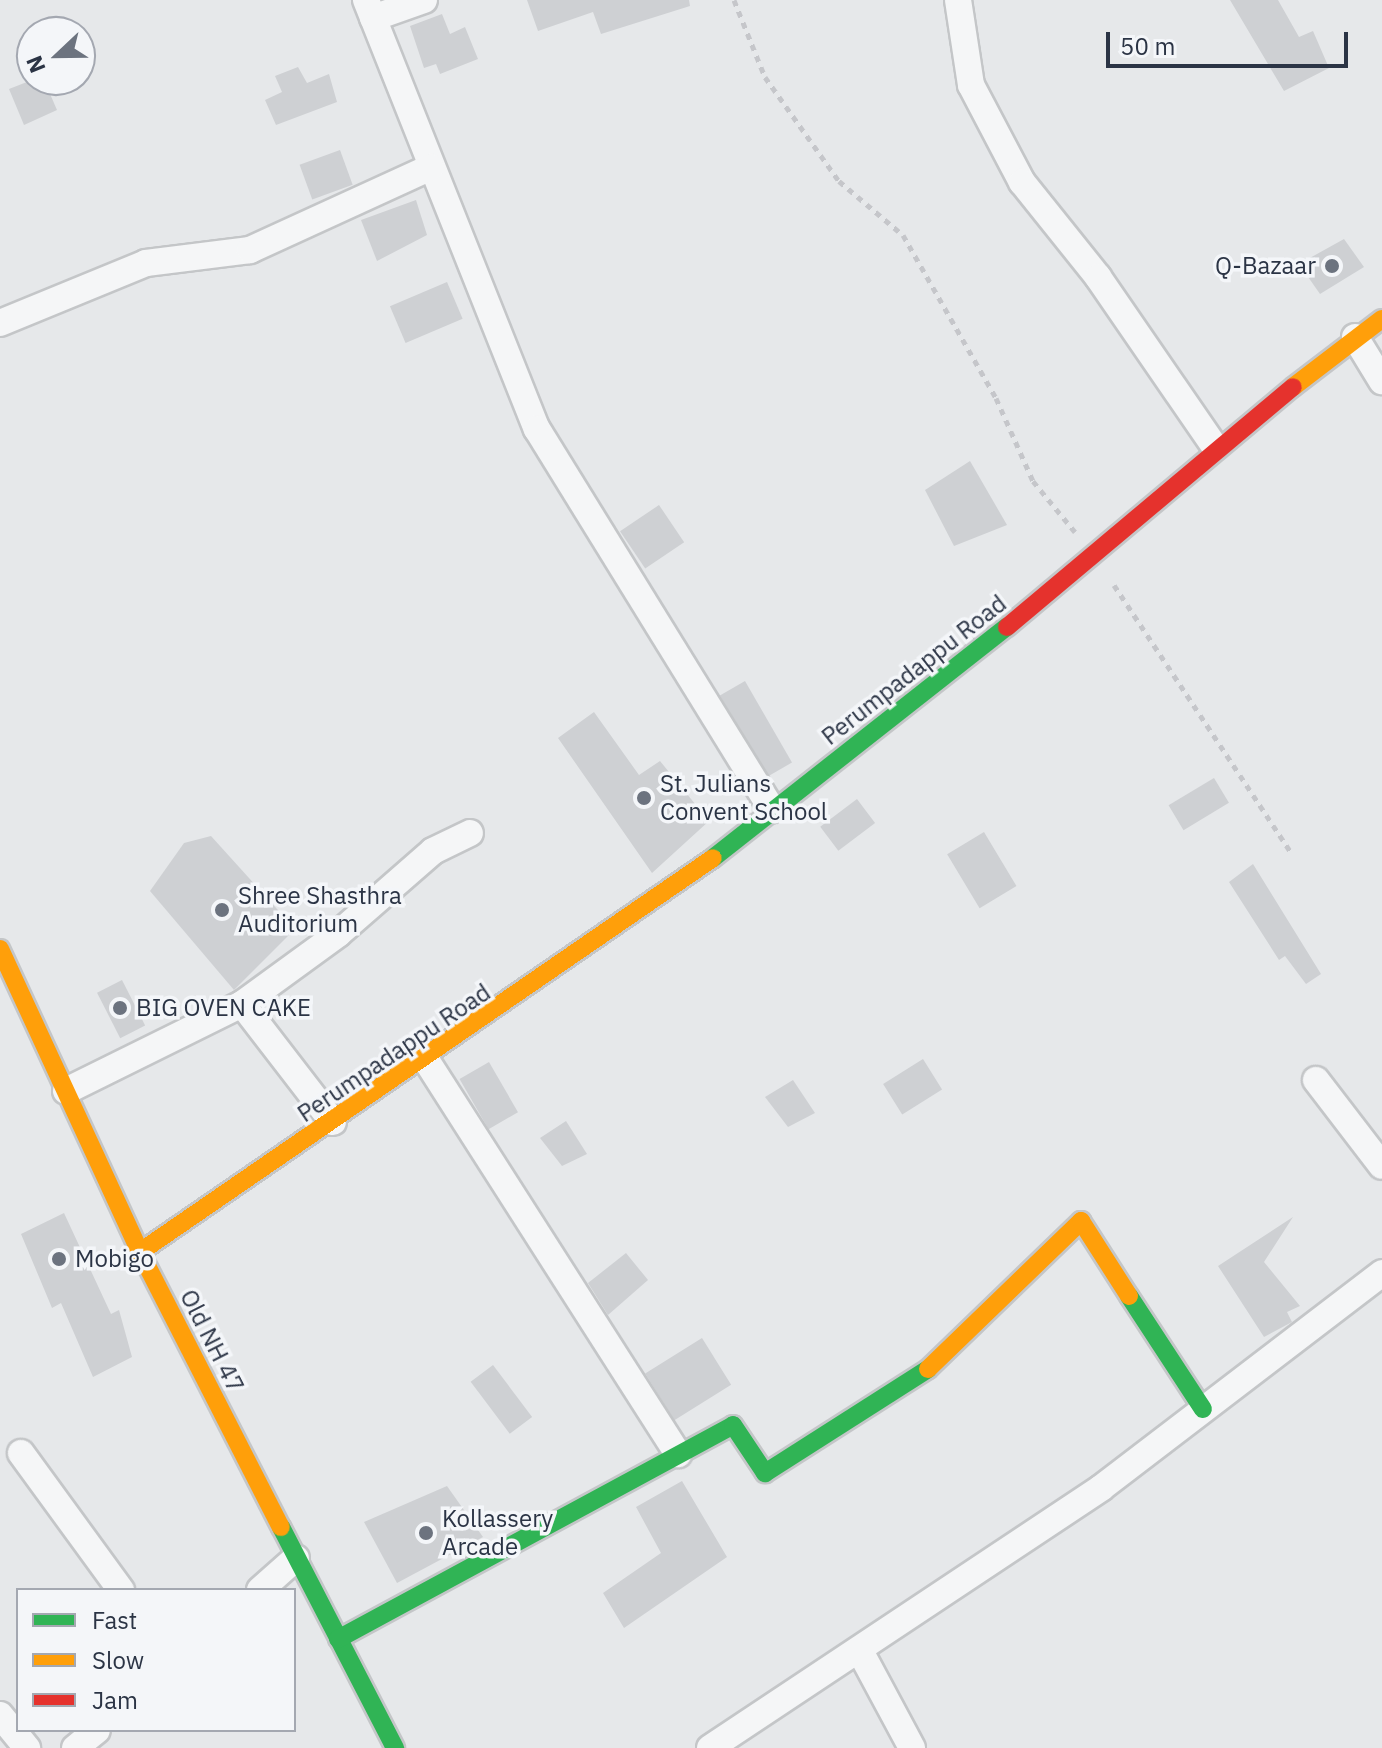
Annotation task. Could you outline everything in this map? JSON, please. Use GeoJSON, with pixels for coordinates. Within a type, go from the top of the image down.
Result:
{"type":"FeatureCollection","features":[{"type":"Feature","properties":{"kind":"main road","name":"Perumpadappu Road"},"geometry":{"type":"LineString","coordinates":[[140,1252],[651,906],[1095,557],[1215,447],[1382,319]]}},
{"type":"Feature","properties":{"kind":"main road","name":"Old NH 47"},"geometry":{"type":"LineString","coordinates":[[0,949],[140,1252],[395,1748]]}},
{"type":"Feature","properties":{"kind":"main road"},"geometry":{"type":"LineString","coordinates":[[338,1639],[733,1425],[765,1473],[927,1370],[1081,1221],[1203,1409]]}},
{"type":"Feature","properties":{"kind":"street"},"geometry":{"type":"LineString","coordinates":[[424,0],[370,9],[431,167],[569,491],[772,809]]}},
{"type":"Feature","properties":{"kind":"street"},"geometry":{"type":"LineString","coordinates":[[958,0],[971,85],[1022,182],[1098,277],[1215,447]]}},
{"type":"Feature","properties":{"kind":"street"},"geometry":{"type":"LineString","coordinates":[[0,323],[146,263],[250,250],[431,167]]}},
{"type":"Feature","properties":{"kind":"street"},"geometry":{"type":"LineString","coordinates":[[1355,337],[1382,381]]}},
{"type":"Feature","properties":{"kind":"street"},"geometry":{"type":"LineString","coordinates":[[66,1091],[242,1004],[338,934],[433,851],[470,833]]}},
{"type":"Feature","properties":{"kind":"street"},"geometry":{"type":"LineString","coordinates":[[242,1004],[333,1122]]}},
{"type":"Feature","properties":{"kind":"street"},"geometry":{"type":"LineString","coordinates":[[426,1060],[678,1454]]}},
{"type":"Feature","properties":{"kind":"street"},"geometry":{"type":"LineString","coordinates":[[1316,1080],[1382,1166]]}},
{"type":"Feature","properties":{"kind":"street"},"geometry":{"type":"LineString","coordinates":[[710,1748],[860,1651],[1203,1409],[1382,1273]]}},
{"type":"Feature","properties":{"kind":"street"},"geometry":{"type":"LineString","coordinates":[[21,1453],[120,1588]]}},
{"type":"Feature","properties":{"kind":"street"},"geometry":{"type":"LineString","coordinates":[[262,1588],[296,1558]]}},
{"type":"Feature","properties":{"kind":"street"},"geometry":{"type":"LineString","coordinates":[[860,1651],[912,1748]]}},
{"type":"Feature","properties":{"kind":"street"},"geometry":{"type":"LineString","coordinates":[[0,1715],[27,1748]]}},
{"type":"Feature","properties":{"kind":"street"},"geometry":{"type":"LineString","coordinates":[[75,1748],[95,1732]]}},
{"type":"Feature","properties":{"kind":"path"},"geometry":{"type":"LineString","coordinates":[[734,0],[765,77],[839,181],[903,235],[996,398],[1033,481],[1095,557],[1291,852]]}},
{"type":"Feature","properties":{"kind":"building"},"geometry":{"type":"Polygon","coordinates":[[[527,0],[689,0],[690,6],[601,34],[593,12],[538,31],[527,0]]]}},
{"type":"Feature","properties":{"kind":"building"},"geometry":{"type":"Polygon","coordinates":[[[1230,0],[1278,0],[1299,37],[1313,31],[1329,68],[1284,91],[1230,0]]]}},
{"type":"Feature","properties":{"kind":"building"},"geometry":{"type":"Polygon","coordinates":[[[442,14],[450,34],[465,27],[478,59],[440,74],[436,64],[424,68],[410,26],[442,14]]]}},
{"type":"Feature","properties":{"kind":"building"},"geometry":{"type":"Polygon","coordinates":[[[298,67],[307,83],[329,74],[337,102],[276,125],[265,100],[282,92],[275,76],[298,67]]]}},
{"type":"Feature","properties":{"kind":"building"},"geometry":{"type":"Polygon","coordinates":[[[16,86],[16,96],[51,96],[57,110],[24,125],[9,89],[16,86]]]}},
{"type":"Feature","properties":{"kind":"building"},"geometry":{"type":"Polygon","coordinates":[[[340,150],[353,185],[312,199],[300,165],[340,150]]]}},
{"type":"Feature","properties":{"kind":"building"},"geometry":{"type":"Polygon","coordinates":[[[416,200],[427,235],[377,261],[361,220],[416,200]]]}},
{"type":"Feature","properties":{"kind":"building","name":"Q-Bazaar"},"geometry":{"type":"Polygon","coordinates":[[[1344,239],[1364,267],[1320,294],[1299,264],[1344,239]]]}},
{"type":"Feature","properties":{"kind":"building"},"geometry":{"type":"Polygon","coordinates":[[[447,282],[463,319],[406,343],[390,306],[447,282]]]}},
{"type":"Feature","properties":{"kind":"building"},"geometry":{"type":"Polygon","coordinates":[[[970,461],[1007,525],[954,546],[925,490],[970,461]]]}},
{"type":"Feature","properties":{"kind":"building"},"geometry":{"type":"Polygon","coordinates":[[[659,505],[684,542],[645,569],[620,531],[659,505]]]}},
{"type":"Feature","properties":{"kind":"building"},"geometry":{"type":"Polygon","coordinates":[[[745,681],[792,762],[767,777],[720,696],[745,681]]]}},
{"type":"Feature","properties":{"kind":"building","name":"St. Julians Convent School"},"geometry":{"type":"Polygon","coordinates":[[[594,712],[639,775],[660,761],[709,821],[652,873],[558,738],[594,712]]]}},
{"type":"Feature","properties":{"kind":"building"},"geometry":{"type":"Polygon","coordinates":[[[1214,778],[1229,803],[1184,830],[1169,805],[1214,778]]]}},
{"type":"Feature","properties":{"kind":"building"},"geometry":{"type":"Polygon","coordinates":[[[857,799],[875,823],[838,851],[820,827],[857,799]]]}},
{"type":"Feature","properties":{"kind":"building"},"geometry":{"type":"Polygon","coordinates":[[[984,832],[1016,886],[980,908],[947,854],[984,832]]]}},
{"type":"Feature","properties":{"kind":"building","name":"Shree Shasthra Auditorium"},"geometry":{"type":"Polygon","coordinates":[[[211,836],[295,929],[234,990],[150,891],[184,843],[211,836]]]}},
{"type":"Feature","properties":{"kind":"building"},"geometry":{"type":"Polygon","coordinates":[[[1253,864],[1321,974],[1306,984],[1285,956],[1279,960],[1229,882],[1253,864]]]}},
{"type":"Feature","properties":{"kind":"building","name":"BIG OVEN CAKE"},"geometry":{"type":"Polygon","coordinates":[[[122,980],[145,1025],[120,1038],[97,993],[122,980]]]}},
{"type":"Feature","properties":{"kind":"building"},"geometry":{"type":"Polygon","coordinates":[[[923,1059],[942,1090],[902,1114],[883,1084],[923,1059]]]}},
{"type":"Feature","properties":{"kind":"building"},"geometry":{"type":"Polygon","coordinates":[[[489,1062],[518,1112],[489,1129],[460,1079],[489,1062]]]}},
{"type":"Feature","properties":{"kind":"building"},"geometry":{"type":"Polygon","coordinates":[[[793,1080],[815,1113],[788,1127],[765,1097],[793,1080]]]}},
{"type":"Feature","properties":{"kind":"building"},"geometry":{"type":"Polygon","coordinates":[[[566,1121],[587,1154],[562,1166],[540,1138],[566,1121]]]}},
{"type":"Feature","properties":{"kind":"building"},"geometry":{"type":"Polygon","coordinates":[[[64,1213],[111,1314],[119,1310],[132,1357],[93,1377],[61,1303],[52,1308],[21,1234],[64,1213]]]}},
{"type":"Feature","properties":{"kind":"building"},"geometry":{"type":"Polygon","coordinates":[[[1293,1217],[1264,1262],[1300,1306],[1287,1312],[1292,1322],[1264,1337],[1218,1266],[1293,1217]]]}},
{"type":"Feature","properties":{"kind":"building"},"geometry":{"type":"Polygon","coordinates":[[[626,1253],[648,1280],[608,1315],[588,1283],[626,1253]]]}},
{"type":"Feature","properties":{"kind":"building"},"geometry":{"type":"Polygon","coordinates":[[[702,1338],[731,1385],[674,1420],[645,1374],[702,1338]]]}},
{"type":"Feature","properties":{"kind":"building"},"geometry":{"type":"Polygon","coordinates":[[[493,1365],[532,1417],[510,1434],[471,1382],[493,1365]]]}},
{"type":"Feature","properties":{"kind":"building"},"geometry":{"type":"Polygon","coordinates":[[[682,1481],[727,1557],[624,1628],[603,1593],[661,1553],[636,1507],[682,1481]]]}},
{"type":"Feature","properties":{"kind":"building","name":"Kollassery Arcade"},"geometry":{"type":"Polygon","coordinates":[[[447,1486],[483,1537],[397,1583],[364,1522],[447,1486]]]}},
{"type":"Feature","properties":{"kind":"traffic: fast"},"geometry":{"type":"LineString","coordinates":[[713,858],[1007,627]]}},
{"type":"Feature","properties":{"kind":"traffic: fast"},"geometry":{"type":"LineString","coordinates":[[1129,1296],[1203,1409]]}},
{"type":"Feature","properties":{"kind":"traffic: fast"},"geometry":{"type":"LineString","coordinates":[[338,1639],[733,1425],[765,1473],[928,1369]]}},
{"type":"Feature","properties":{"kind":"traffic: fast"},"geometry":{"type":"LineString","coordinates":[[281,1527],[395,1748]]}},
{"type":"Feature","properties":{"kind":"traffic: slow"},"geometry":{"type":"LineString","coordinates":[[1293,387],[1382,319]]}},
{"type":"Feature","properties":{"kind":"traffic: slow"},"geometry":{"type":"LineString","coordinates":[[140,1252],[713,858]]}},
{"type":"Feature","properties":{"kind":"traffic: slow"},"geometry":{"type":"LineString","coordinates":[[0,949],[140,1252],[281,1527]]}},
{"type":"Feature","properties":{"kind":"traffic: slow"},"geometry":{"type":"LineString","coordinates":[[928,1369],[1081,1221],[1129,1296]]}},
{"type":"Feature","properties":{"kind":"traffic: jam"},"geometry":{"type":"LineString","coordinates":[[1007,627],[1293,387]]}},
{"type":"Feature","properties":{"kind":"place","name":"Q-Bazaar"},"geometry":{"type":"Point","coordinates":[1332,266]}},
{"type":"Feature","properties":{"kind":"place","name":"St. Julians Convent School"},"geometry":{"type":"Point","coordinates":[644,798]}},
{"type":"Feature","properties":{"kind":"place","name":"Shree Shasthra Auditorium"},"geometry":{"type":"Point","coordinates":[222,910]}},
{"type":"Feature","properties":{"kind":"place","name":"BIG OVEN CAKE"},"geometry":{"type":"Point","coordinates":[120,1008]}},
{"type":"Feature","properties":{"kind":"place","name":"Mobigo"},"geometry":{"type":"Point","coordinates":[59,1259]}},
{"type":"Feature","properties":{"kind":"place","name":"Kollassery Arcade"},"geometry":{"type":"Point","coordinates":[426,1533]}}]}
